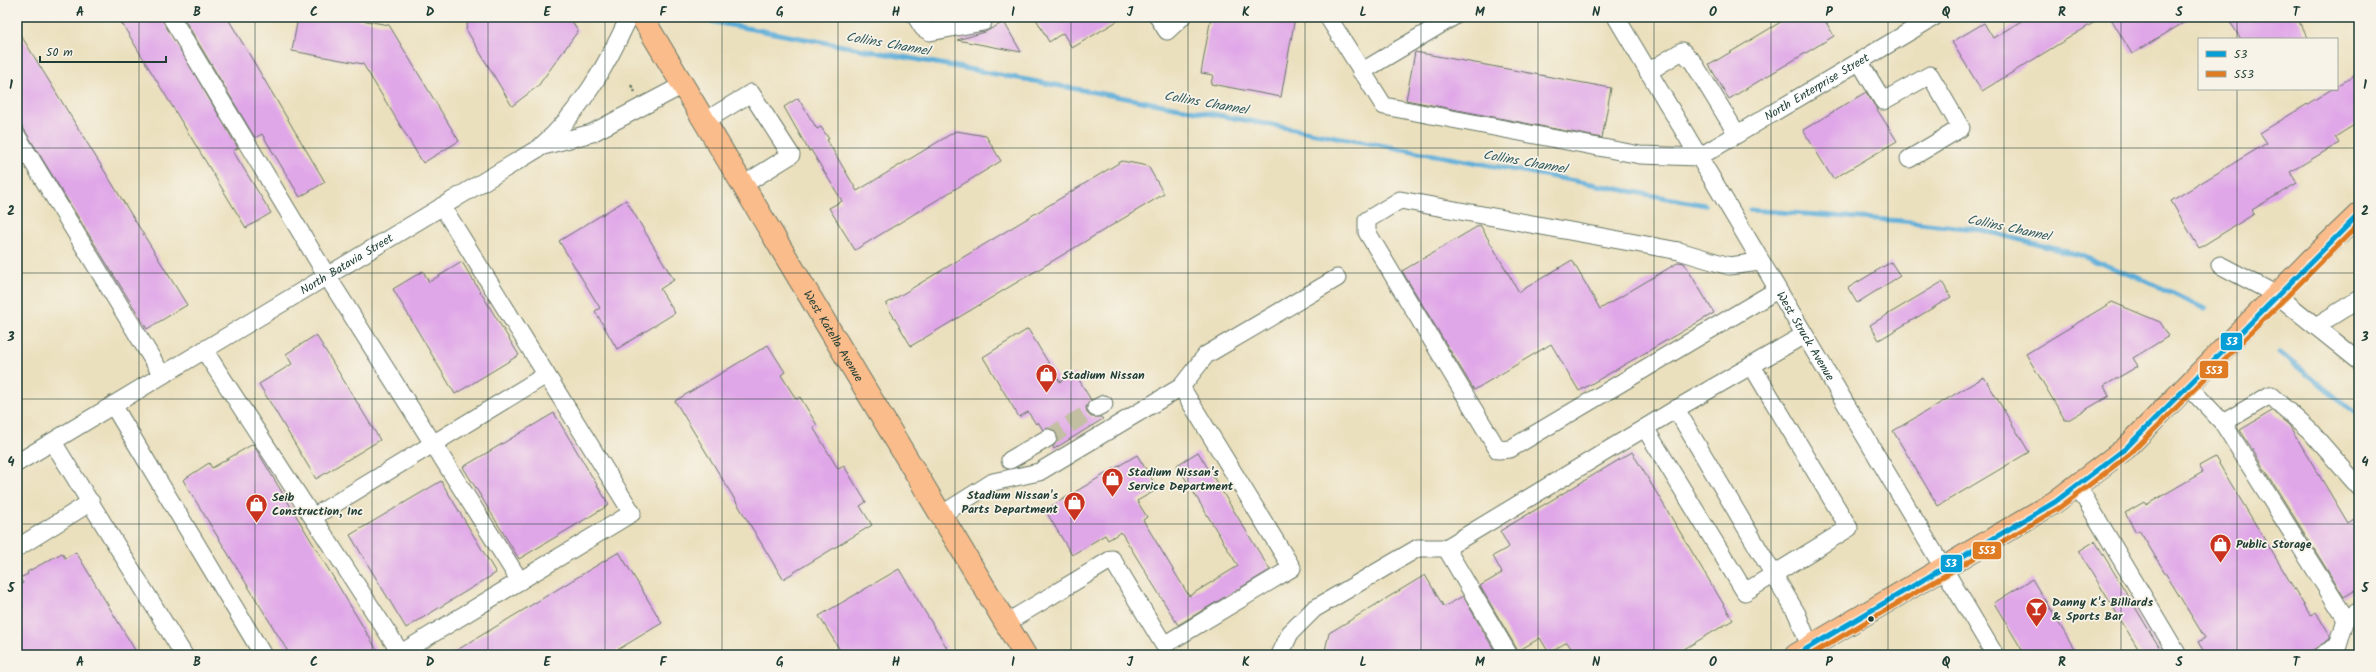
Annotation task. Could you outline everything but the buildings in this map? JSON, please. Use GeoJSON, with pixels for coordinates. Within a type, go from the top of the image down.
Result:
{"type":"FeatureCollection","features":[{"type":"Feature","properties":{"kind":"main road","name":"West Katella Avenue"},"geometry":{"type":"LineString","coordinates":[[642,17],[1025,655]]}},
{"type":"Feature","properties":{"kind":"main road"},"geometry":{"type":"LineString","coordinates":[[1803,651],[2054,502],[2126,448],[2359,214]]}},
{"type":"Feature","properties":{"kind":"street"},"geometry":{"type":"LineString","coordinates":[[171,17],[327,276],[520,581]]}},
{"type":"Feature","properties":{"kind":"street","name":"North Batavia Street"},"geometry":{"type":"LineString","coordinates":[[17,463],[539,148],[552,136],[594,82],[612,53],[629,17]]}},
{"type":"Feature","properties":{"kind":"street"},"geometry":{"type":"LineString","coordinates":[[916,17],[923,28],[930,32],[983,22],[984,17]]}},
{"type":"Feature","properties":{"kind":"street"},"geometry":{"type":"LineString","coordinates":[[1163,24],[1182,17]]}},
{"type":"Feature","properties":{"kind":"street"},"geometry":{"type":"LineString","coordinates":[[1328,17],[1361,72],[1384,106],[1640,155],[1699,157]]}},
{"type":"Feature","properties":{"kind":"street"},"geometry":{"type":"LineString","coordinates":[[1361,72],[1453,17]]}},
{"type":"Feature","properties":{"kind":"street","name":"West Struck Avenue"},"geometry":{"type":"LineString","coordinates":[[1616,17],[1760,262],[1995,655]]}},
{"type":"Feature","properties":{"kind":"street","name":"North Enterprise Street"},"geometry":{"type":"LineString","coordinates":[[1699,157],[1934,17]]}},
{"type":"Feature","properties":{"kind":"street"},"geometry":{"type":"LineString","coordinates":[[1648,72],[1682,51],[1693,62],[1737,134]]}},
{"type":"Feature","properties":{"kind":"street"},"geometry":{"type":"LineString","coordinates":[[1859,62],[1883,101],[1930,75],[1961,128],[1909,159]]}},
{"type":"Feature","properties":{"kind":"street"},"geometry":{"type":"LineString","coordinates":[[539,148],[592,133],[683,85]]}},
{"type":"Feature","properties":{"kind":"street"},"geometry":{"type":"LineString","coordinates":[[705,121],[751,93],[791,155],[744,186]]}},
{"type":"Feature","properties":{"kind":"street"},"geometry":{"type":"LineString","coordinates":[[17,136],[162,375]]}},
{"type":"Feature","properties":{"kind":"street"},"geometry":{"type":"LineString","coordinates":[[1760,262],[1729,266],[1679,251],[1400,200],[1367,220],[1367,232],[1498,450],[1510,449],[1777,290]]}},
{"type":"Feature","properties":{"kind":"street"},"geometry":{"type":"LineString","coordinates":[[204,350],[401,654],[632,513],[442,206]]}},
{"type":"Feature","properties":{"kind":"street"},"geometry":{"type":"LineString","coordinates":[[2220,265],[2277,295],[2359,361]]}},
{"type":"Feature","properties":{"kind":"street"},"geometry":{"type":"LineString","coordinates":[[941,515],[993,482],[1039,472],[1181,387],[1206,355],[1337,278]]}},
{"type":"Feature","properties":{"kind":"street"},"geometry":{"type":"LineString","coordinates":[[2316,326],[2359,299]]}},
{"type":"Feature","properties":{"kind":"street"},"geometry":{"type":"LineString","coordinates":[[1280,655],[1290,633],[1314,609],[1418,548],[1446,548],[1676,409],[1804,335]]}},
{"type":"Feature","properties":{"kind":"street"},"geometry":{"type":"LineString","coordinates":[[1645,428],[1745,592],[1849,528],[1752,366]]}},
{"type":"Feature","properties":{"kind":"street"},"geometry":{"type":"LineString","coordinates":[[313,517],[546,375]]}},
{"type":"Feature","properties":{"kind":"street"},"geometry":{"type":"LineString","coordinates":[[2188,386],[2223,423],[2353,615],[2338,646],[2322,655]]}},
{"type":"Feature","properties":{"kind":"street"},"geometry":{"type":"LineString","coordinates":[[1006,624],[1112,559],[1164,645],[1292,568],[1181,387]]}},
{"type":"Feature","properties":{"kind":"street"},"geometry":{"type":"LineString","coordinates":[[2223,423],[2270,395],[2310,431],[2359,487]]}},
{"type":"Feature","properties":{"kind":"street"},"geometry":{"type":"LineString","coordinates":[[113,405],[263,655]]}},
{"type":"Feature","properties":{"kind":"street"},"geometry":{"type":"LineString","coordinates":[[1676,409],[1797,614],[1803,651]]}},
{"type":"Feature","properties":{"kind":"street"},"geometry":{"type":"LineString","coordinates":[[1010,460],[1048,438]]}},
{"type":"Feature","properties":{"kind":"street"},"geometry":{"type":"LineString","coordinates":[[53,442],[184,655]]}},
{"type":"Feature","properties":{"kind":"street"},"geometry":{"type":"LineString","coordinates":[[2077,485],[2178,655]]}},
{"type":"Feature","properties":{"kind":"street"},"geometry":{"type":"LineString","coordinates":[[17,548],[91,502]]}},
{"type":"Feature","properties":{"kind":"street"},"geometry":{"type":"LineString","coordinates":[[1446,548],[1509,655]]}},
{"type":"Feature","properties":{"kind":"waterway","name":"Collins Channel"},"geometry":{"type":"LineString","coordinates":[[703,20],[1705,205]]}},
{"type":"Feature","properties":{"kind":"waterway","name":"Collins Channel"},"geometry":{"type":"LineString","coordinates":[[1750,210],[1902,221],[1982,230],[2079,255],[2144,280],[2205,309]]}},
{"type":"Feature","properties":{"kind":"waterway","name":"Collins Channel"},"geometry":{"type":"LineString","coordinates":[[2279,352],[2359,416]]}},
{"type":"Feature","properties":{"kind":"tunnel"},"geometry":{"type":"LineString","coordinates":[[1048,438],[1096,408]]}},
{"type":"Feature","properties":{"kind":"transit line","name":"53"},"geometry":{"type":"LineString","coordinates":[[1796,655],[2055,502],[2126,448],[2359,214]]}},
{"type":"Feature","properties":{"kind":"transit line","name":"553"},"geometry":{"type":"LineString","coordinates":[[1810,655],[2059,508],[2130,454],[2359,224]]}},
{"type":"Feature","properties":{"kind":"place","name":"Stadium Nissan"},"geometry":{"type":"Point","coordinates":[1047,394]}},
{"type":"Feature","properties":{"kind":"place","name":"Stadium Nissan's Service Department"},"geometry":{"type":"Point","coordinates":[1112,498]}},
{"type":"Feature","properties":{"kind":"place","name":"Stadium Nissan's Parts Department"},"geometry":{"type":"Point","coordinates":[1074,522]}},
{"type":"Feature","properties":{"kind":"place","name":"Seib Construction, Inc"},"geometry":{"type":"Point","coordinates":[257,524]}},
{"type":"Feature","properties":{"kind":"place","name":"Public Storage"},"geometry":{"type":"Point","coordinates":[2220,564]}},
{"type":"Feature","properties":{"kind":"place","name":"Danny K's Billiards & Sports Bar"},"geometry":{"type":"Point","coordinates":[2036,628]}}]}
